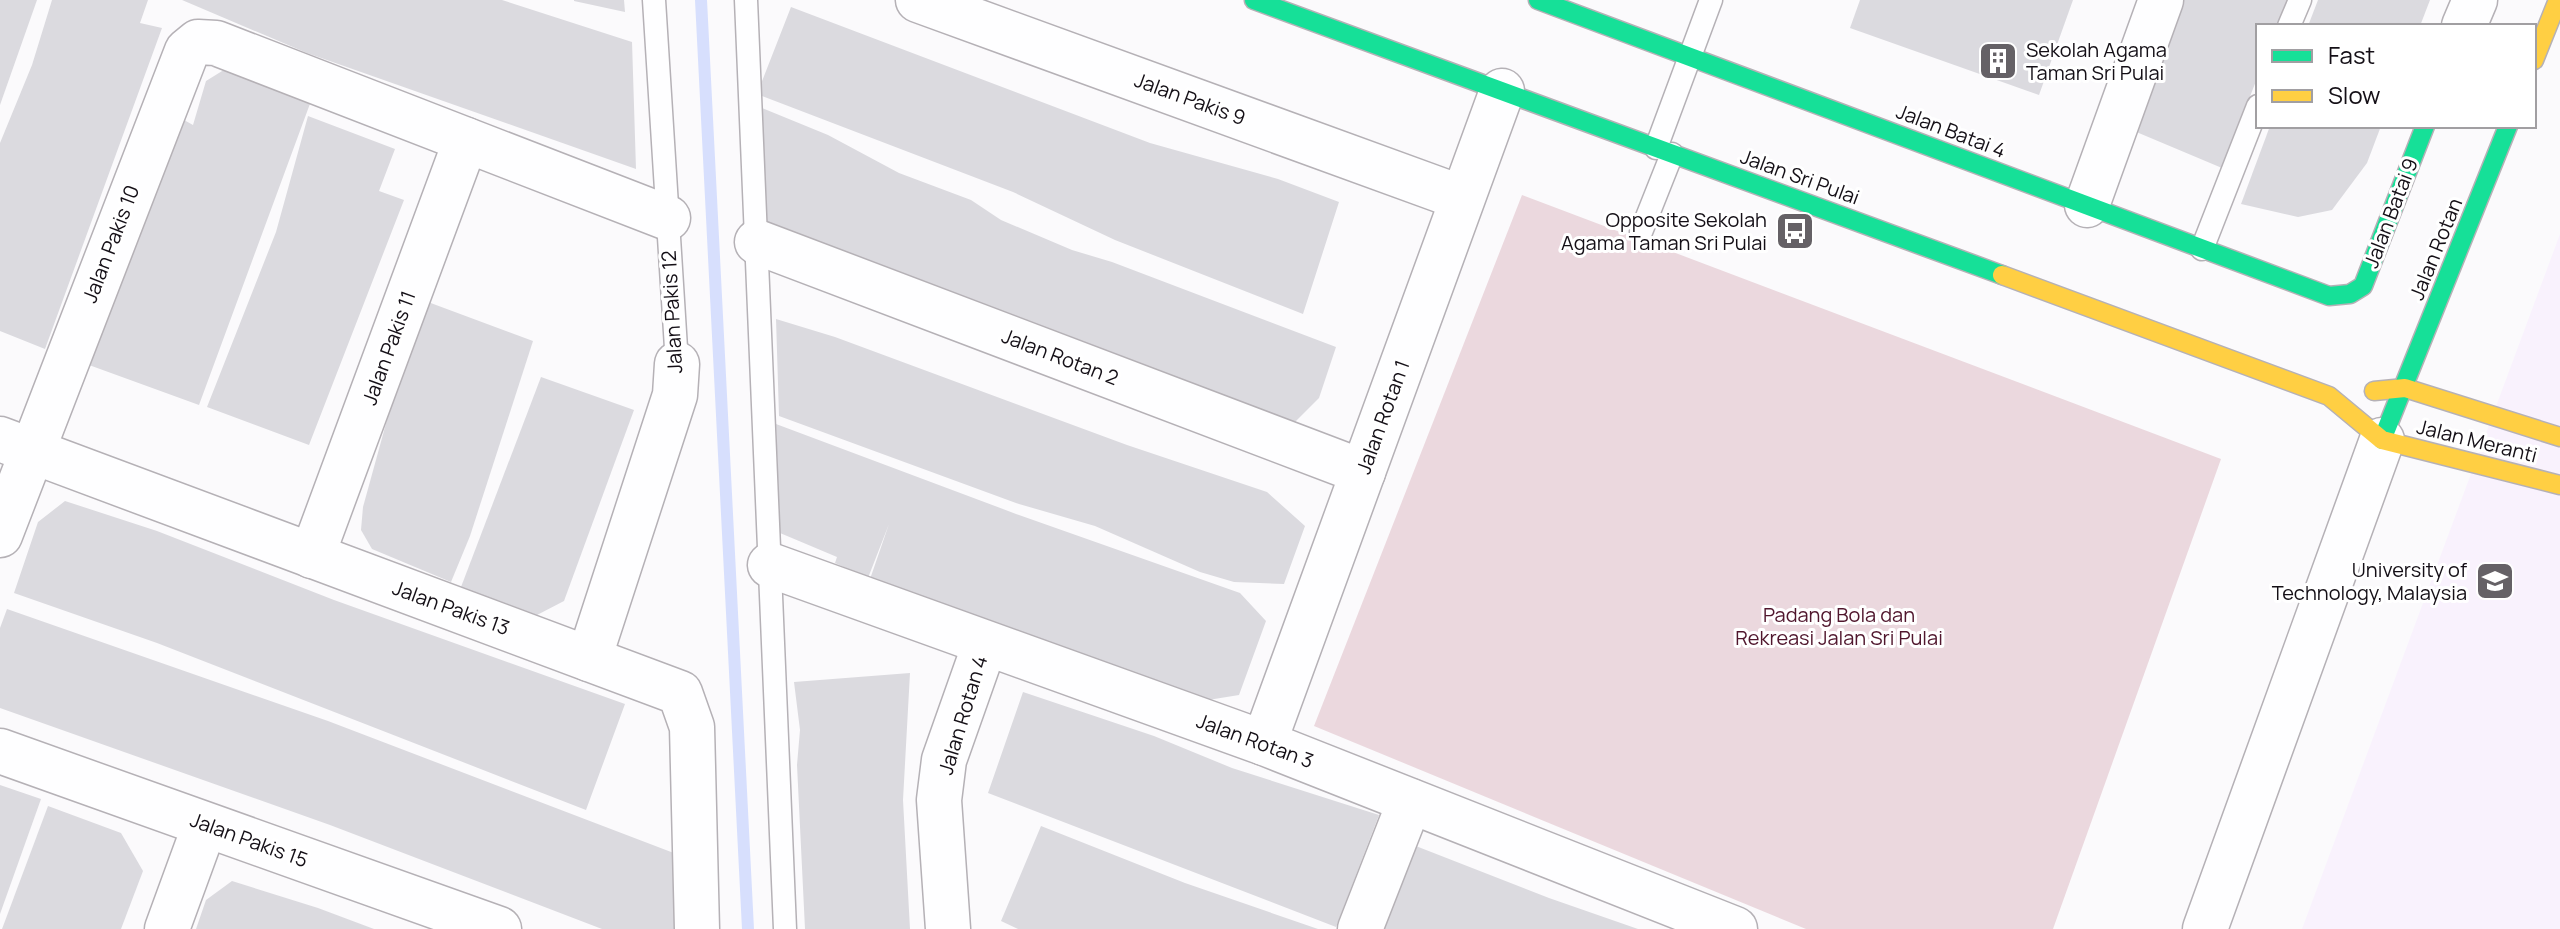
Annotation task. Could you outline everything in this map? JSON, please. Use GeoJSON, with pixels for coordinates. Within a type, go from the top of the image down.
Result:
{"type":"FeatureCollection","features":[{"type":"Feature","properties":{"kind":"street","name":"Jalan Pakis 9"},"geometry":{"type":"LineString","coordinates":[[918,0],[1462,198]]}},
{"type":"Feature","properties":{"kind":"street","name":"Jalan Sri Pulai"},"geometry":{"type":"LineString","coordinates":[[1254,0],[2329,396],[2382,440]]}},
{"type":"Feature","properties":{"kind":"street","name":"Jalan Batai 4"},"geometry":{"type":"LineString","coordinates":[[1538,0],[1586,8],[1690,56],[2329,296],[2350,294]]}},
{"type":"Feature","properties":{"kind":"street"},"geometry":{"type":"LineString","coordinates":[[2087,205],[2161,0]]}},
{"type":"Feature","properties":{"kind":"street"},"geometry":{"type":"LineString","coordinates":[[2465,24],[2475,0]]}},
{"type":"Feature","properties":{"kind":"street"},"geometry":{"type":"LineString","coordinates":[[2536,55],[2558,0]]}},
{"type":"Feature","properties":{"kind":"street","name":"Jalan Pakis 10"},"geometry":{"type":"LineString","coordinates":[[0,535],[15,445],[187,51],[198,42],[216,43],[466,140]]}},
{"type":"Feature","properties":{"kind":"street","name":"Jalan Rotan 1"},"geometry":{"type":"LineString","coordinates":[[1264,743],[1502,91]]}},
{"type":"Feature","properties":{"kind":"street","name":"Jalan Batai 9"},"geometry":{"type":"LineString","coordinates":[[2350,294],[2363,286],[2424,128]]}},
{"type":"Feature","properties":{"kind":"street","name":"Jalan Rotan"},"geometry":{"type":"LineString","coordinates":[[2382,440],[2507,128]]}},
{"type":"Feature","properties":{"kind":"street"},"geometry":{"type":"LineString","coordinates":[[466,140],[668,218]]}},
{"type":"Feature","properties":{"kind":"street","name":"Jalan Pakis 11"},"geometry":{"type":"LineString","coordinates":[[312,556],[466,140]]}},
{"type":"Feature","properties":{"kind":"street","name":"Jalan Rotan 2"},"geometry":{"type":"LineString","coordinates":[[757,242],[1363,472]]}},
{"type":"Feature","properties":{"kind":"street","name":"Jalan Pakis 12"},"geometry":{"type":"LineString","coordinates":[[589,659],[675,395],[677,364]]}},
{"type":"Feature","properties":{"kind":"street","name":"Jalan Sri Pulai"},"geometry":{"type":"LineString","coordinates":[[2329,396],[2405,388]]}},
{"type":"Feature","properties":{"kind":"street","name":"Jalan Meranti"},"geometry":{"type":"LineString","coordinates":[[2405,388],[2560,437]]}},
{"type":"Feature","properties":{"kind":"street"},"geometry":{"type":"LineString","coordinates":[[2205,929],[2382,440]]}},
{"type":"Feature","properties":{"kind":"street","name":"Jalan Meranti"},"geometry":{"type":"LineString","coordinates":[[2382,440],[2560,485]]}},
{"type":"Feature","properties":{"kind":"street","name":"Jalan Pakis 13"},"geometry":{"type":"LineString","coordinates":[[15,445],[680,693],[692,727],[697,929]]}},
{"type":"Feature","properties":{"kind":"street","name":"Jalan Rotan 3"},"geometry":{"type":"LineString","coordinates":[[770,565],[1264,743],[1735,929]]}},
{"type":"Feature","properties":{"kind":"street","name":"Jalan Rotan 4"},"geometry":{"type":"LineString","coordinates":[[948,929],[939,800],[944,760],[985,644]]}},
{"type":"Feature","properties":{"kind":"street","name":"Jalan Pakis 15"},"geometry":{"type":"LineString","coordinates":[[0,751],[499,929]]}},
{"type":"Feature","properties":{"kind":"street"},"geometry":{"type":"LineString","coordinates":[[1360,929],[1410,801]]}},
{"type":"Feature","properties":{"kind":"street"},"geometry":{"type":"LineString","coordinates":[[167,929],[205,825]]}},
{"type":"Feature","properties":{"kind":"lane","name":"Jalan Pakis 12"},"geometry":{"type":"LineString","coordinates":[[654,0],[677,364]]}},
{"type":"Feature","properties":{"kind":"lane"},"geometry":{"type":"LineString","coordinates":[[746,0],[785,929]]}},
{"type":"Feature","properties":{"kind":"lane"},"geometry":{"type":"LineString","coordinates":[[1641,232],[1690,56],[1711,0]]}},
{"type":"Feature","properties":{"kind":"lane"},"geometry":{"type":"LineString","coordinates":[[2290,24],[2300,0]]}},
{"type":"Feature","properties":{"kind":"lane"},"geometry":{"type":"LineString","coordinates":[[2202,249],[2256,111]]}},
{"type":"Feature","properties":{"kind":"shaded area","name":"University of Technology, Malaysia"},"geometry":{"type":"Polygon","coordinates":[[[2560,234],[2560,929],[2302,929],[2560,234]]]}},
{"type":"Feature","properties":{"kind":"green space","name":"Padang Bola dan Rekreasi Jalan Sri Pulai"},"geometry":{"type":"Polygon","coordinates":[[[1522,195],[2221,459],[2053,929],[1806,929],[1314,726],[1522,195]]]}},
{"type":"Feature","properties":{"kind":"building"},"geometry":{"type":"Polygon","coordinates":[[[0,0],[37,0],[0,105],[0,0]]]}},
{"type":"Feature","properties":{"kind":"building"},"geometry":{"type":"Polygon","coordinates":[[[52,0],[148,0],[140,23],[162,28],[45,349],[0,331],[0,143],[32,65],[52,0]]]}},
{"type":"Feature","properties":{"kind":"building"},"geometry":{"type":"Polygon","coordinates":[[[182,0],[502,0],[632,42],[636,169],[307,53],[182,0]]]}},
{"type":"Feature","properties":{"kind":"building"},"geometry":{"type":"Polygon","coordinates":[[[574,0],[624,0],[625,12],[574,1],[574,0]]]}},
{"type":"Feature","properties":{"kind":"building","name":"Sekolah Agama Taman Sri Pulai"},"geometry":{"type":"Polygon","coordinates":[[[1860,0],[2073,0],[2039,95],[1850,28],[1860,0]]]}},
{"type":"Feature","properties":{"kind":"building"},"geometry":{"type":"Polygon","coordinates":[[[2183,0],[2288,0],[2278,24],[2256,24],[2256,81],[2222,168],[2134,131],[2183,0]]]}},
{"type":"Feature","properties":{"kind":"building"},"geometry":{"type":"Polygon","coordinates":[[[2318,0],[2430,0],[2421,24],[2309,24],[2318,0]]]}},
{"type":"Feature","properties":{"kind":"building"},"geometry":{"type":"Polygon","coordinates":[[[791,7],[1150,143],[1278,179],[1339,202],[1303,314],[1115,240],[1013,192],[757,94],[791,7]]]}},
{"type":"Feature","properties":{"kind":"building"},"geometry":{"type":"Polygon","coordinates":[[[227,68],[311,101],[199,405],[89,365],[184,120],[193,125],[206,81],[227,68]]]}},
{"type":"Feature","properties":{"kind":"building"},"geometry":{"type":"Polygon","coordinates":[[[762,108],[828,135],[899,173],[971,200],[1001,220],[1072,250],[1112,262],[1336,347],[1319,398],[1285,432],[768,240],[762,108]]]}},
{"type":"Feature","properties":{"kind":"building"},"geometry":{"type":"Polygon","coordinates":[[[308,116],[395,149],[379,191],[404,200],[309,445],[207,407],[276,232],[308,116]]]}},
{"type":"Feature","properties":{"kind":"building"},"geometry":{"type":"Polygon","coordinates":[[[2269,128],[2380,128],[2367,163],[2332,210],[2298,217],[2241,204],[2269,128]]]}},
{"type":"Feature","properties":{"kind":"building"},"geometry":{"type":"Polygon","coordinates":[[[428,302],[533,341],[470,536],[451,582],[372,549],[361,530],[363,507],[390,409],[428,302]]]}},
{"type":"Feature","properties":{"kind":"building"},"geometry":{"type":"Polygon","coordinates":[[[776,319],[835,337],[1127,445],[1267,492],[1305,526],[1284,584],[1234,582],[1200,572],[1095,526],[1019,504],[779,416],[776,319]]]}},
{"type":"Feature","properties":{"kind":"building"},"geometry":{"type":"Polygon","coordinates":[[[541,377],[634,410],[564,601],[537,615],[461,587],[541,377]]]}},
{"type":"Feature","properties":{"kind":"building"},"geometry":{"type":"Polygon","coordinates":[[[776,424],[1240,593],[1266,621],[1239,695],[1202,701],[869,582],[889,524],[868,578],[835,563],[837,557],[780,533],[776,424]]]}},
{"type":"Feature","properties":{"kind":"building"},"geometry":{"type":"Polygon","coordinates":[[[65,501],[157,531],[334,600],[625,704],[586,810],[157,643],[14,593],[38,522],[65,501]]]}},
{"type":"Feature","properties":{"kind":"building"},"geometry":{"type":"Polygon","coordinates":[[[7,609],[328,721],[679,855],[676,929],[602,929],[330,825],[0,708],[0,628],[7,609]]]}},
{"type":"Feature","properties":{"kind":"building"},"geometry":{"type":"Polygon","coordinates":[[[910,673],[903,800],[910,929],[805,929],[797,765],[800,730],[794,682],[910,673]]]}},
{"type":"Feature","properties":{"kind":"building"},"geometry":{"type":"Polygon","coordinates":[[[1023,692],[1154,736],[1232,768],[1379,815],[1336,927],[988,793],[1023,692]]]}},
{"type":"Feature","properties":{"kind":"building"},"geometry":{"type":"Polygon","coordinates":[[[0,785],[41,799],[0,914],[0,785]]]}},
{"type":"Feature","properties":{"kind":"building"},"geometry":{"type":"Polygon","coordinates":[[[48,806],[121,833],[143,871],[121,929],[2,929],[48,806]]]}},
{"type":"Feature","properties":{"kind":"building"},"geometry":{"type":"Polygon","coordinates":[[[1041,826],[1185,883],[1318,929],[1018,929],[1001,921],[1041,826]]]}},
{"type":"Feature","properties":{"kind":"building"},"geometry":{"type":"Polygon","coordinates":[[[1403,841],[1549,898],[1638,929],[1369,929],[1403,841]]]}},
{"type":"Feature","properties":{"kind":"building"},"geometry":{"type":"Polygon","coordinates":[[[232,881],[374,929],[196,929],[206,900],[232,881]]]}},
{"type":"Feature","properties":{"kind":"waterway"},"geometry":{"type":"LineString","coordinates":[[701,0],[748,929]]}},
{"type":"Feature","properties":{"kind":"traffic: fast"},"geometry":{"type":"LineString","coordinates":[[1254,0],[2002,275]]}},
{"type":"Feature","properties":{"kind":"traffic: fast"},"geometry":{"type":"LineString","coordinates":[[1538,0],[2329,296],[2350,294],[2363,286],[2424,128]]}},
{"type":"Feature","properties":{"kind":"traffic: fast"},"geometry":{"type":"LineString","coordinates":[[2382,440],[2507,128]]}},
{"type":"Feature","properties":{"kind":"traffic: slow"},"geometry":{"type":"LineString","coordinates":[[2536,55],[2558,0]]}},
{"type":"Feature","properties":{"kind":"traffic: slow"},"geometry":{"type":"LineString","coordinates":[[2002,275],[2329,396],[2382,440],[2560,485]]}},
{"type":"Feature","properties":{"kind":"traffic: slow"},"geometry":{"type":"LineString","coordinates":[[2374,391],[2405,388],[2560,437]]}},
{"type":"Feature","properties":{"kind":"place","name":"Sekolah Agama Taman Sri Pulai"},"geometry":{"type":"Point","coordinates":[1998,61]}},
{"type":"Feature","properties":{"kind":"place","name":"Opposite Sekolah Agama Taman Sri Pulai"},"geometry":{"type":"Point","coordinates":[1795,231]}},
{"type":"Feature","properties":{"kind":"place","name":"University of Technology, Malaysia"},"geometry":{"type":"Point","coordinates":[2495,581]}}]}
